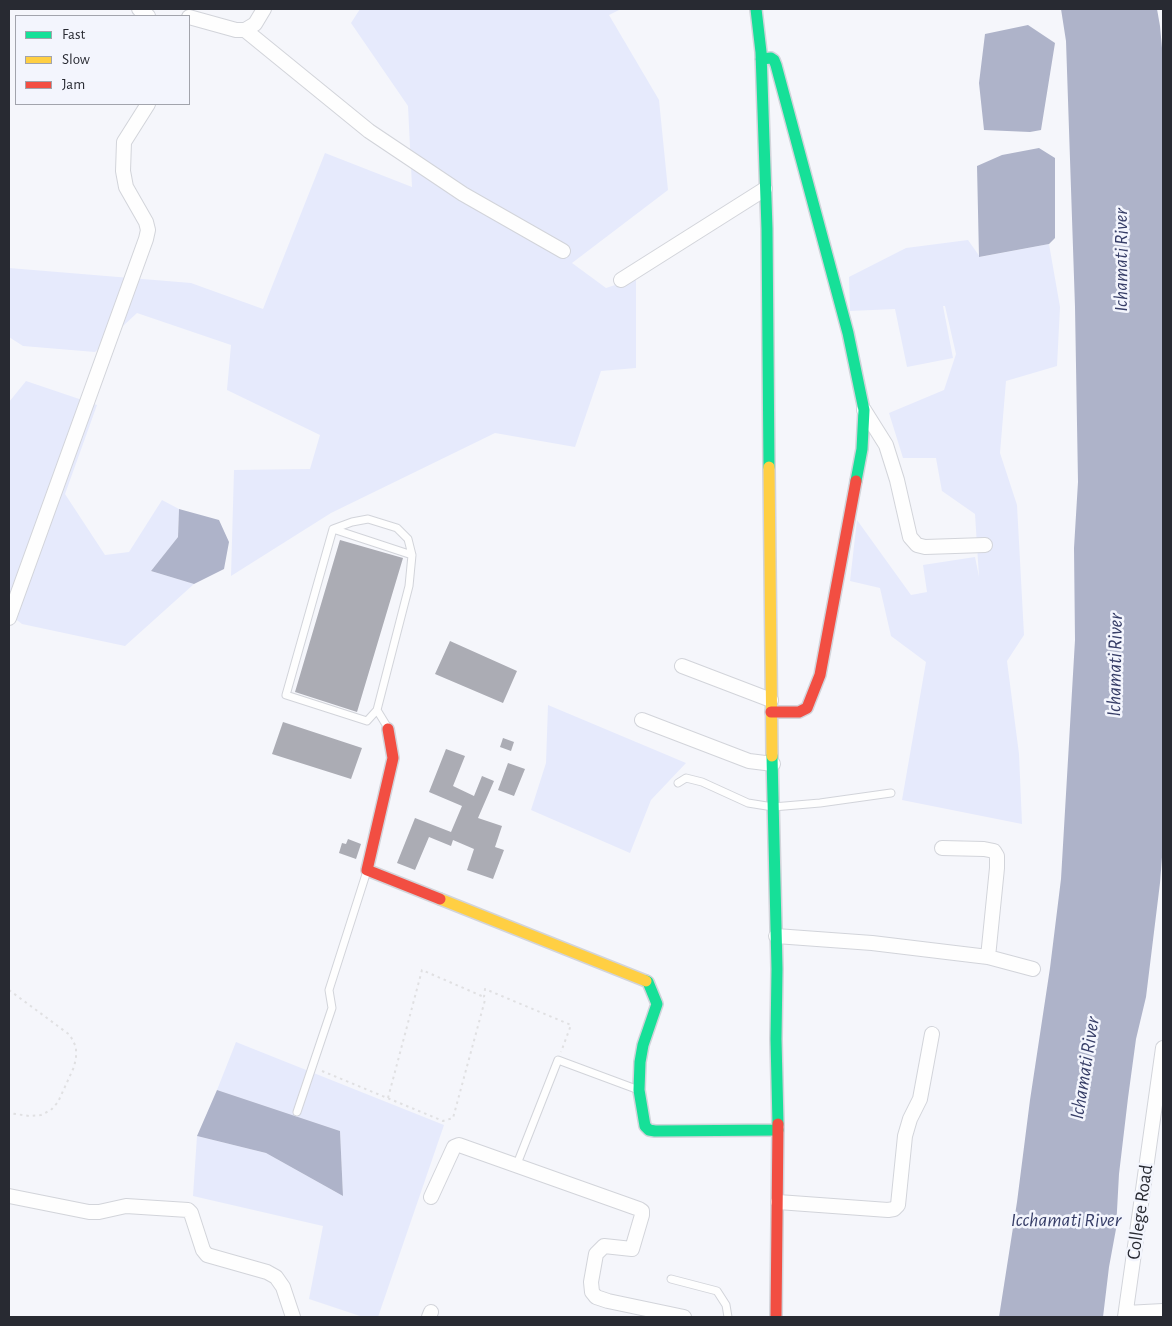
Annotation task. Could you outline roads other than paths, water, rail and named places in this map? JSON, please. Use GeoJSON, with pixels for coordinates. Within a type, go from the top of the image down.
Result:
{"type":"FeatureCollection","features":[{"type":"Feature","properties":{"kind":"main road"},"geometry":{"type":"LineString","coordinates":[[756,9],[761,59],[765,189],[778,1130],[776,1317]]}},
{"type":"Feature","properties":{"kind":"main road"},"geometry":{"type":"LineString","coordinates":[[761,59],[771,58],[776,65],[848,333],[864,410],[862,449],[820,675],[807,708],[799,712],[771,706]]}},
{"type":"Feature","properties":{"kind":"main road"},"geometry":{"type":"LineString","coordinates":[[388,729],[393,758],[367,870],[648,982],[657,1004],[643,1045],[639,1090],[645,1126],[650,1130],[778,1130]]}},
{"type":"Feature","properties":{"kind":"street"},"geometry":{"type":"LineString","coordinates":[[190,17],[236,30],[245,30],[255,24],[264,9]]}},
{"type":"Feature","properties":{"kind":"street"},"geometry":{"type":"LineString","coordinates":[[245,30],[369,131],[463,194],[563,251]]}},
{"type":"Feature","properties":{"kind":"street"},"geometry":{"type":"LineString","coordinates":[[9,618],[146,239],[148,230],[146,222],[126,187],[123,171],[124,142],[147,105]]}},
{"type":"Feature","properties":{"kind":"street"},"geometry":{"type":"LineString","coordinates":[[621,280],[765,189]]}},
{"type":"Feature","properties":{"kind":"street"},"geometry":{"type":"LineString","coordinates":[[864,410],[886,445],[897,480],[910,537],[917,545],[925,547],[985,545]]}},
{"type":"Feature","properties":{"kind":"street"},"geometry":{"type":"LineString","coordinates":[[682,666],[771,706]]}},
{"type":"Feature","properties":{"kind":"street"},"geometry":{"type":"LineString","coordinates":[[642,720],[749,761],[773,764]]}},
{"type":"Feature","properties":{"kind":"street"},"geometry":{"type":"LineString","coordinates":[[942,848],[984,849],[994,851],[997,856],[988,957]]}},
{"type":"Feature","properties":{"kind":"street"},"geometry":{"type":"LineString","coordinates":[[776,936],[872,943],[988,957],[1033,968]]}},
{"type":"Feature","properties":{"kind":"street"},"geometry":{"type":"LineString","coordinates":[[778,1202],[888,1210],[894,1209],[898,1205],[905,1136],[910,1119],[920,1099],[932,1034]]}},
{"type":"Feature","properties":{"kind":"street","name":"College Road"},"geometry":{"type":"LineString","coordinates":[[1126,1315],[1163,1048]]}},
{"type":"Feature","properties":{"kind":"street"},"geometry":{"type":"LineString","coordinates":[[431,1197],[456,1145],[516,1164],[642,1211],[632,1249],[604,1246],[596,1254],[591,1282],[592,1292],[596,1297],[608,1301],[684,1317]]}},
{"type":"Feature","properties":{"kind":"street"},"geometry":{"type":"LineString","coordinates":[[9,1196],[89,1212],[99,1212],[126,1206],[188,1210],[191,1212],[203,1250],[208,1255],[276,1276],[283,1287],[293,1317]]}},
{"type":"Feature","properties":{"kind":"street"},"geometry":{"type":"LineString","coordinates":[[1126,1315],[1163,1311]]}},
{"type":"Feature","properties":{"kind":"lane"},"geometry":{"type":"LineString","coordinates":[[368,519],[397,528],[408,539],[412,555],[409,586],[378,710],[367,721],[286,695],[333,530],[352,522],[368,519]]}},
{"type":"Feature","properties":{"kind":"lane"},"geometry":{"type":"LineString","coordinates":[[333,530],[412,555]]}},
{"type":"Feature","properties":{"kind":"lane"},"geometry":{"type":"LineString","coordinates":[[378,710],[388,729]]}},
{"type":"Feature","properties":{"kind":"lane"},"geometry":{"type":"LineString","coordinates":[[678,783],[686,778],[702,782],[748,803],[773,807],[820,803],[891,793]]}},
{"type":"Feature","properties":{"kind":"lane"},"geometry":{"type":"LineString","coordinates":[[298,1112],[332,1008],[329,990],[367,870]]}},
{"type":"Feature","properties":{"kind":"lane"},"geometry":{"type":"LineString","coordinates":[[516,1164],[558,1060],[639,1090]]}},
{"type":"Feature","properties":{"kind":"lane"},"geometry":{"type":"LineString","coordinates":[[671,1279],[717,1291],[726,1305],[728,1317]]}},
{"type":"Feature","properties":{"kind":"water","name":"Icchamati River"},"geometry":{"type":"Polygon","coordinates":[[[1061,9],[1157,9],[1160,26],[1163,59],[1163,844],[1146,997],[1136,1039],[1128,1098],[1119,1174],[1116,1229],[1103,1317],[999,1317],[1017,1202],[1061,879],[1075,640],[1074,548],[1078,482],[1075,307],[1066,41],[1061,9]]]}},
{"type":"Feature","properties":{"kind":"water"},"geometry":{"type":"Polygon","coordinates":[[[1028,25],[1055,43],[1041,130],[1030,132],[984,130],[979,83],[985,34],[1028,25]]]}},
{"type":"Feature","properties":{"kind":"water"},"geometry":{"type":"Polygon","coordinates":[[[1039,148],[1055,158],[1055,238],[1049,244],[979,257],[977,166],[1002,155],[1039,148]]]}},
{"type":"Feature","properties":{"kind":"water"},"geometry":{"type":"Polygon","coordinates":[[[179,509],[219,520],[229,542],[224,569],[194,584],[151,571],[178,537],[179,509]]]}},
{"type":"Feature","properties":{"kind":"water"},"geometry":{"type":"Polygon","coordinates":[[[217,1090],[340,1131],[343,1196],[266,1153],[197,1136],[217,1090]]]}},
{"type":"Feature","properties":{"kind":"water label","name":"Ichamati River"},"geometry":{"type":"Point","coordinates":[1121,260]}},
{"type":"Feature","properties":{"kind":"water label","name":"Ichamati River"},"geometry":{"type":"Point","coordinates":[1115,665]}},
{"type":"Feature","properties":{"kind":"water label","name":"Ichamati River"},"geometry":{"type":"Point","coordinates":[1085,1068]}}]}
